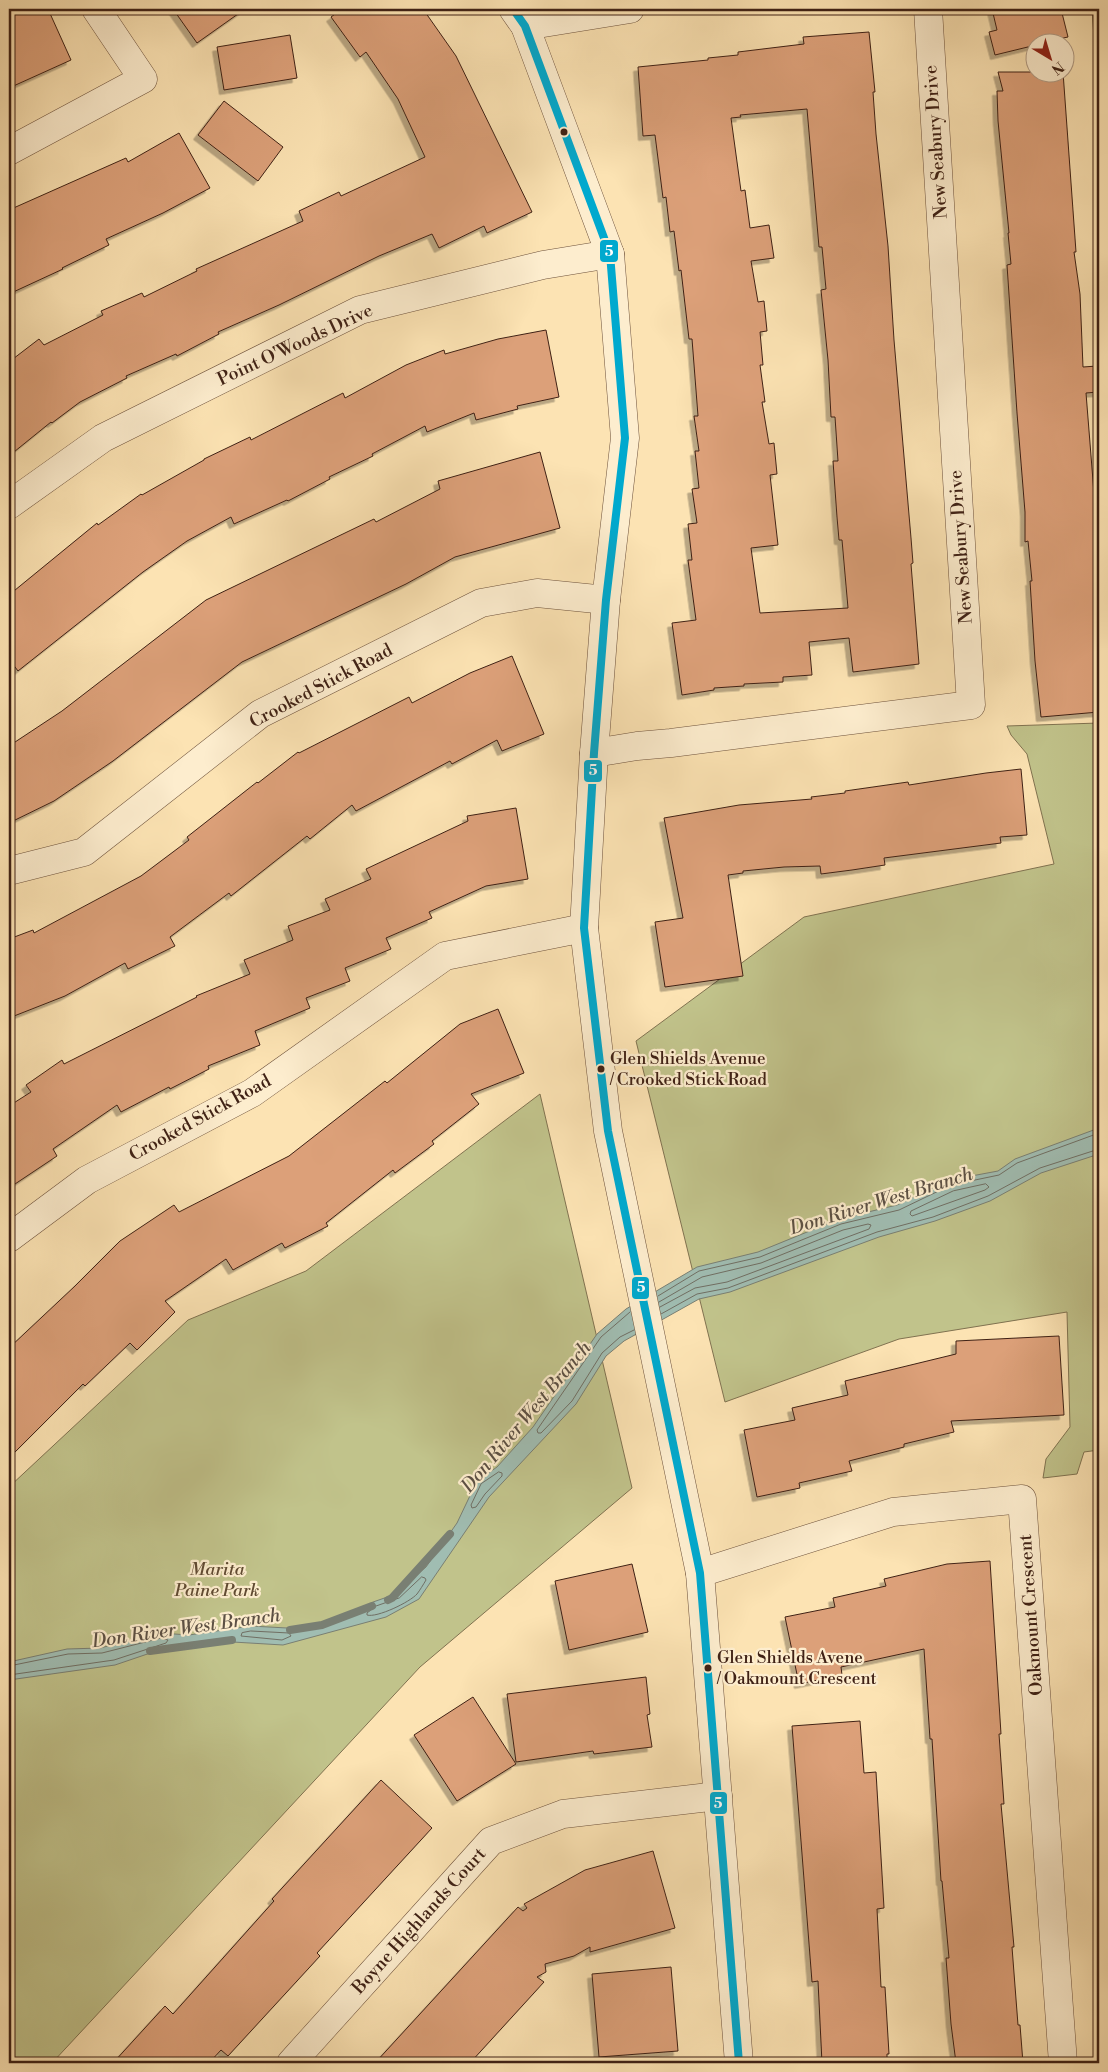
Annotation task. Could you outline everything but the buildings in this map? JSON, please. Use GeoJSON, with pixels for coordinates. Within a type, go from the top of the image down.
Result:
{"type":"FeatureCollection","features":[{"type":"Feature","properties":{"kind":"street"},"geometry":{"type":"LineString","coordinates":[[9,151],[143,79],[96,9]]}},
{"type":"Feature","properties":{"kind":"street"},"geometry":{"type":"LineString","coordinates":[[630,9],[519,18],[610,254],[625,438],[606,600],[594,753],[584,928],[608,1131],[700,1573],[739,2063]]}},
{"type":"Feature","properties":{"kind":"street","name":"New Seabury Drive"},"geometry":{"type":"LineString","coordinates":[[594,753],[637,746],[971,705],[928,9]]}},
{"type":"Feature","properties":{"kind":"street","name":"Point O'Woods Drive"},"geometry":{"type":"LineString","coordinates":[[9,505],[103,438],[360,310],[543,265],[610,254]]}},
{"type":"Feature","properties":{"kind":"street","name":"Crooked Stick Road"},"geometry":{"type":"LineString","coordinates":[[9,872],[84,852],[260,714],[481,603],[537,593],[606,600]]}},
{"type":"Feature","properties":{"kind":"street","name":"Crooked Stick Road"},"geometry":{"type":"LineString","coordinates":[[9,1238],[87,1180],[252,1093],[445,956],[584,928]]}},
{"type":"Feature","properties":{"kind":"street","name":"Oakmount Crescent"},"geometry":{"type":"LineString","coordinates":[[700,1573],[893,1512],[1022,1498],[1063,2063]]}},
{"type":"Feature","properties":{"kind":"street","name":"Boyne Highlands Court"},"geometry":{"type":"LineString","coordinates":[[291,2063],[491,1841],[564,1814],[718,1796]]}},
{"type":"Feature","properties":{"kind":"green space"},"geometry":{"type":"Polygon","coordinates":[[[1092,9],[1099,9],[1099,110],[1092,9]]]}},
{"type":"Feature","properties":{"kind":"green space"},"geometry":{"type":"Polygon","coordinates":[[[1099,723],[1099,1450],[1084,1452],[1077,1474],[1043,1478],[1046,1459],[1070,1427],[1067,1312],[899,1339],[725,1402],[636,1041],[804,917],[1054,864],[1027,754],[1011,735],[1007,726],[1099,723]]]}},
{"type":"Feature","properties":{"kind":"green space","name":"Marita Paine Park"},"geometry":{"type":"Polygon","coordinates":[[[540,1094],[632,1488],[420,1667],[52,2063],[9,2063],[9,1487],[188,1320],[306,1271],[540,1094]]]}},
{"type":"Feature","properties":{"kind":"water"},"geometry":{"type":"Polygon","coordinates":[[[1099,1128],[1099,1154],[1041,1173],[990,1201],[935,1221],[879,1237],[730,1292],[699,1299],[624,1341],[606,1356],[576,1404],[489,1497],[419,1599],[386,1617],[283,1645],[216,1641],[171,1646],[115,1665],[9,1680],[9,1662],[67,1649],[100,1648],[160,1633],[189,1635],[251,1626],[305,1629],[360,1612],[373,1602],[396,1594],[426,1567],[457,1523],[477,1481],[497,1467],[533,1427],[597,1334],[626,1309],[697,1267],[758,1252],[839,1219],[897,1205],[950,1180],[998,1171],[1015,1159],[1099,1128]]]}},
{"type":"Feature","properties":{"kind":"waterway","name":"Don River West Branch"},"geometry":{"type":"LineString","coordinates":[[388,1600],[392,1598],[450,1534]]}},
{"type":"Feature","properties":{"kind":"waterway","name":"Don River West Branch"},"geometry":{"type":"LineString","coordinates":[[290,1630],[322,1625],[372,1606]]}},
{"type":"Feature","properties":{"kind":"waterway","name":"Don River West Branch"},"geometry":{"type":"LineString","coordinates":[[150,1651],[232,1640]]}},
{"type":"Feature","properties":{"kind":"transit line","name":"5"},"geometry":{"type":"LineString","coordinates":[[513,9],[525,26],[610,254],[625,438],[606,600],[594,753],[584,928],[608,1131],[700,1573],[739,2063]]}},
{"type":"Feature","properties":{"kind":"place","name":"Glen Shields Avenue / Crooked Stick Road"},"geometry":{"type":"Point","coordinates":[601,1069]}},
{"type":"Feature","properties":{"kind":"place","name":"Glen Shields Avene / Oakmount Crescent"},"geometry":{"type":"Point","coordinates":[708,1668]}}]}
